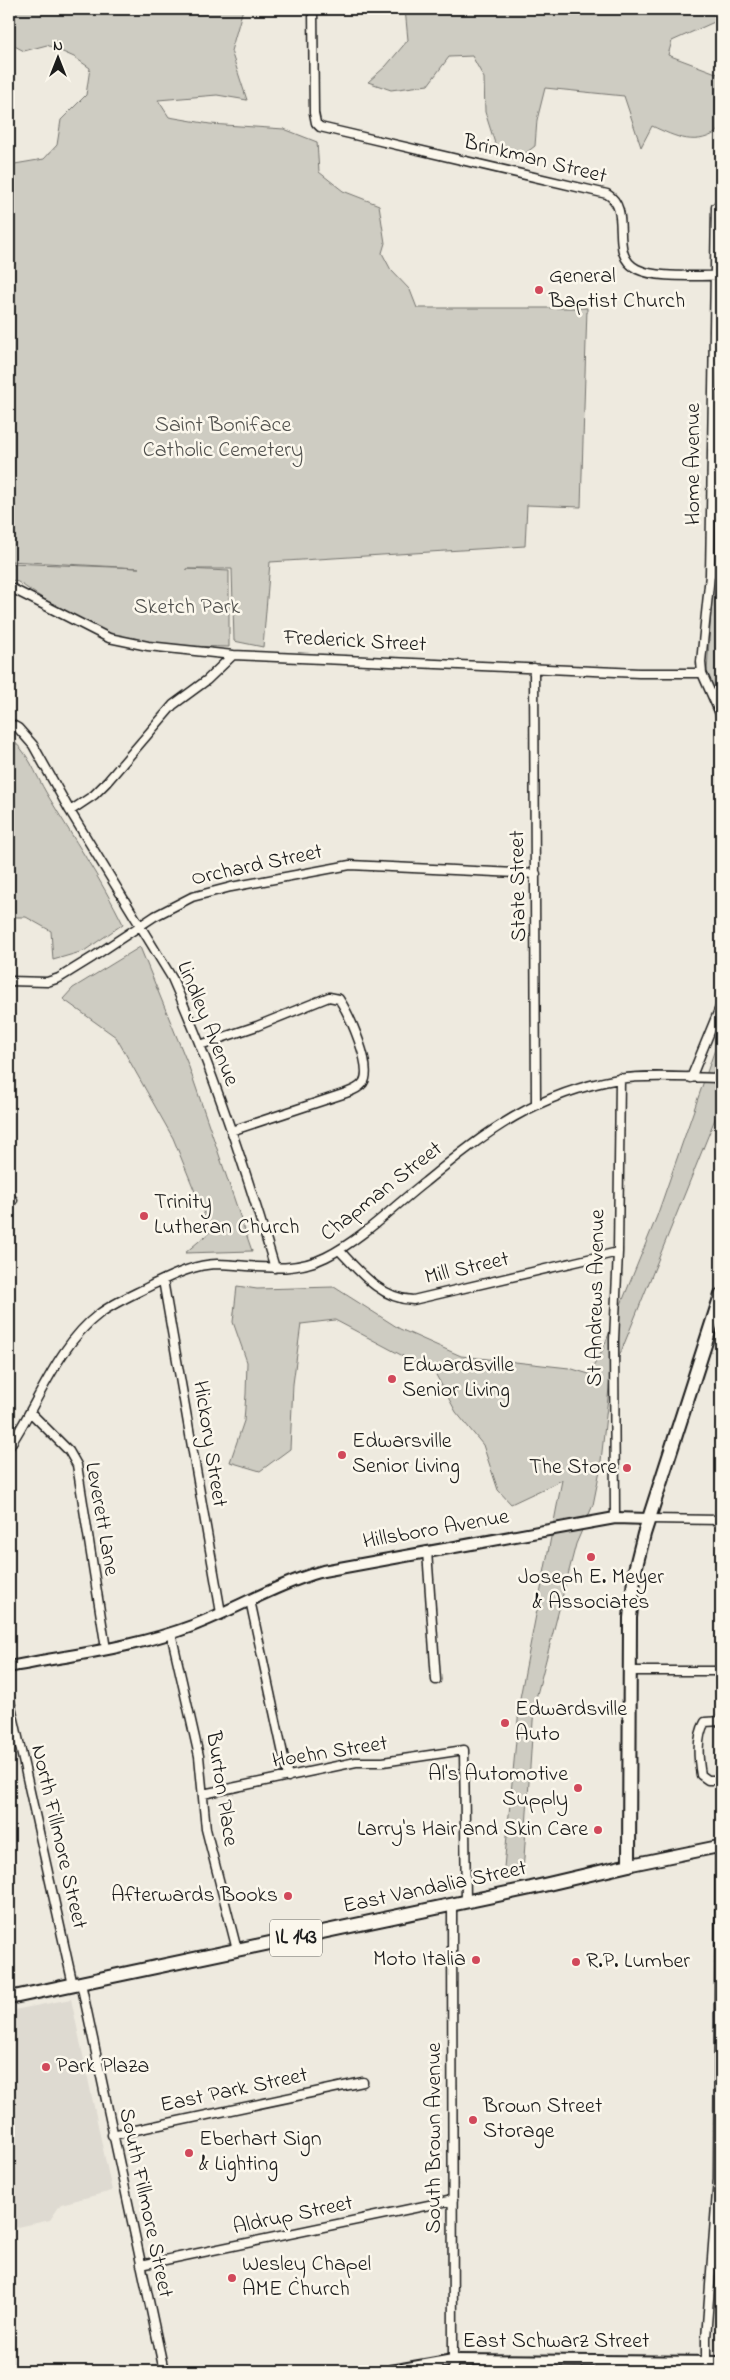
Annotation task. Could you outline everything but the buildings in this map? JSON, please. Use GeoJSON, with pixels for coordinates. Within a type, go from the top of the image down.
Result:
{"type":"FeatureCollection","features":[{"type":"Feature","properties":{"kind":"main road"},"geometry":{"type":"LineString","coordinates":[[629,1865],[630,1618],[635,1570],[649,1519],[721,1295]]}},
{"type":"Feature","properties":{"kind":"main road","name":"East Vandalia Street"},"geometry":{"type":"LineString","coordinates":[[9,1998],[720,1846]]}},
{"type":"Feature","properties":{"kind":"street","name":"Brinkman Street"},"geometry":{"type":"LineString","coordinates":[[313,9],[314,113],[318,126],[582,186],[607,194],[616,204],[623,255],[630,264],[648,273],[718,276]]}},
{"type":"Feature","properties":{"kind":"street","name":"Home Avenue"},"geometry":{"type":"LineString","coordinates":[[716,207],[718,276],[710,575],[700,662],[702,673],[721,716]]}},
{"type":"Feature","properties":{"kind":"street","name":"Frederick Street"},"geometry":{"type":"LineString","coordinates":[[9,587],[109,638],[148,646],[233,654],[534,668],[702,673]]}},
{"type":"Feature","properties":{"kind":"street"},"geometry":{"type":"LineString","coordinates":[[70,811],[94,795],[173,705],[207,680],[233,654]]}},
{"type":"Feature","properties":{"kind":"street","name":"State Street"},"geometry":{"type":"LineString","coordinates":[[534,668],[536,1104]]}},
{"type":"Feature","properties":{"kind":"street","name":"Lindley Avenue"},"geometry":{"type":"LineString","coordinates":[[9,723],[33,744],[70,811],[172,978],[200,1046],[231,1132],[275,1268]]}},
{"type":"Feature","properties":{"kind":"street","name":"Orchard Street"},"geometry":{"type":"LineString","coordinates":[[9,981],[47,982],[59,978],[94,957],[139,925],[192,897],[336,867],[371,864],[536,874]]}},
{"type":"Feature","properties":{"kind":"street"},"geometry":{"type":"LineString","coordinates":[[200,1046],[329,997],[340,1000],[353,1028],[366,1069],[366,1077],[361,1086],[346,1093],[231,1132]]}},
{"type":"Feature","properties":{"kind":"street"},"geometry":{"type":"LineString","coordinates":[[691,1078],[721,1005]]}},
{"type":"Feature","properties":{"kind":"street","name":"Chapman Street"},"geometry":{"type":"LineString","coordinates":[[9,1447],[76,1336],[87,1324],[100,1313],[163,1280],[202,1265],[216,1264],[275,1268],[310,1263],[339,1250],[481,1138],[509,1118],[536,1104],[620,1078],[721,1078]]}},
{"type":"Feature","properties":{"kind":"street","name":"St Andrews Avenue"},"geometry":{"type":"LineString","coordinates":[[615,1518],[614,1340],[618,1252],[620,1078]]}},
{"type":"Feature","properties":{"kind":"street","name":"Mill Street"},"geometry":{"type":"LineString","coordinates":[[339,1250],[362,1274],[384,1292],[404,1300],[413,1300],[618,1252]]}},
{"type":"Feature","properties":{"kind":"street","name":"Hickory Street"},"geometry":{"type":"LineString","coordinates":[[163,1280],[221,1613]]}},
{"type":"Feature","properties":{"kind":"street","name":"Leverett Lane"},"geometry":{"type":"LineString","coordinates":[[30,1412],[69,1450],[77,1465],[106,1649]]}},
{"type":"Feature","properties":{"kind":"street","name":"Hillsboro Avenue"},"geometry":{"type":"LineString","coordinates":[[9,1667],[106,1649],[171,1633],[318,1572],[615,1518],[649,1519]]}},
{"type":"Feature","properties":{"kind":"street"},"geometry":{"type":"LineString","coordinates":[[649,1519],[721,1520]]}},
{"type":"Feature","properties":{"kind":"street"},"geometry":{"type":"LineString","coordinates":[[427,1551],[436,1680]]}},
{"type":"Feature","properties":{"kind":"street"},"geometry":{"type":"LineString","coordinates":[[250,1600],[288,1777]]}},
{"type":"Feature","properties":{"kind":"street","name":"Burton Place"},"geometry":{"type":"LineString","coordinates":[[171,1633],[199,1756],[206,1829],[237,1950]]}},
{"type":"Feature","properties":{"kind":"street"},"geometry":{"type":"LineString","coordinates":[[629,1671],[721,1671]]}},
{"type":"Feature","properties":{"kind":"street","name":"North Fillmore Street"},"geometry":{"type":"LineString","coordinates":[[9,1697],[77,1984]]}},
{"type":"Feature","properties":{"kind":"street"},"geometry":{"type":"LineString","coordinates":[[721,1721],[705,1722],[700,1730],[699,1743],[701,1775],[708,1780],[721,1780]]}},
{"type":"Feature","properties":{"kind":"street","name":"Hoehn Street"},"geometry":{"type":"LineString","coordinates":[[203,1794],[356,1762],[383,1762],[464,1750],[466,1901]]}},
{"type":"Feature","properties":{"kind":"street"},"geometry":{"type":"LineString","coordinates":[[706,2367],[706,2338],[720,2164],[720,1846]]}},
{"type":"Feature","properties":{"kind":"street","name":"South Brown Avenue"},"geometry":{"type":"LineString","coordinates":[[452,1904],[453,2371]]}},
{"type":"Feature","properties":{"kind":"street","name":"South Fillmore Street"},"geometry":{"type":"LineString","coordinates":[[77,1984],[164,2371]]}},
{"type":"Feature","properties":{"kind":"street","name":"East Park Street"},"geometry":{"type":"LineString","coordinates":[[112,2135],[363,2082]]}},
{"type":"Feature","properties":{"kind":"street","name":"Aldrup Street"},"geometry":{"type":"LineString","coordinates":[[141,2265],[453,2200]]}},
{"type":"Feature","properties":{"kind":"street","name":"East Schwarz Street"},"geometry":{"type":"LineString","coordinates":[[391,2371],[453,2360],[706,2367],[721,2362]]}},
{"type":"Feature","properties":{"kind":"shaded area"},"geometry":{"type":"Polygon","coordinates":[[[71,1999],[112,2191],[61,2204],[50,2220],[9,2229],[9,2011],[71,1999]]]}},
{"type":"Feature","properties":{"kind":"green space","name":"Saint Boniface Catholic Cemetery"},"geometry":{"type":"Polygon","coordinates":[[[9,9],[243,9],[231,51],[247,100],[217,95],[158,100],[169,117],[210,124],[284,129],[317,142],[319,172],[343,191],[379,205],[385,243],[382,253],[391,270],[410,290],[417,308],[587,308],[581,507],[527,505],[525,546],[270,562],[263,647],[234,641],[232,569],[186,569],[229,571],[229,647],[164,645],[126,639],[83,622],[18,582],[9,579],[9,563],[139,568],[9,561],[9,165],[44,159],[57,145],[61,120],[86,95],[90,68],[74,57],[47,45],[24,51],[9,43],[9,9]]]}},
{"type":"Feature","properties":{"kind":"green space"},"geometry":{"type":"Polygon","coordinates":[[[405,9],[721,9],[721,19],[672,41],[668,55],[716,73],[721,77],[721,129],[703,138],[686,139],[652,126],[641,147],[624,96],[545,88],[537,120],[535,146],[518,159],[499,156],[485,112],[484,78],[472,56],[449,57],[428,85],[391,90],[368,82],[386,66],[408,40],[405,9]]]}},
{"type":"Feature","properties":{"kind":"green space"},"geometry":{"type":"Polygon","coordinates":[[[715,552],[721,552],[721,705],[707,672],[715,552]]]}},
{"type":"Feature","properties":{"kind":"green space"},"geometry":{"type":"Polygon","coordinates":[[[9,738],[16,743],[31,763],[47,794],[106,891],[123,924],[84,951],[53,960],[51,931],[26,917],[9,917],[9,738]]]}},
{"type":"Feature","properties":{"kind":"green space"},"geometry":{"type":"Polygon","coordinates":[[[140,947],[189,1067],[252,1251],[185,1253],[211,1231],[173,1138],[116,1037],[63,999],[73,988],[140,947]]]}},
{"type":"Feature","properties":{"kind":"green space"},"geometry":{"type":"Polygon","coordinates":[[[721,1032],[721,1104],[610,1379],[600,1470],[593,1505],[576,1544],[534,1706],[523,1873],[503,1878],[520,1698],[562,1480],[511,1504],[498,1490],[483,1445],[456,1412],[435,1373],[335,1320],[301,1324],[293,1384],[290,1449],[260,1471],[230,1462],[244,1421],[246,1394],[247,1362],[233,1322],[237,1286],[257,1289],[334,1287],[400,1329],[461,1356],[569,1368],[589,1374],[602,1351],[657,1216],[721,1032]]]}},
{"type":"Feature","properties":{"kind":"place","name":"General Baptist Church"},"geometry":{"type":"Point","coordinates":[539,290]}},
{"type":"Feature","properties":{"kind":"place","name":"Trinity Lutheran Church"},"geometry":{"type":"Point","coordinates":[144,1216]}},
{"type":"Feature","properties":{"kind":"place","name":"Edwardsville Senior Living"},"geometry":{"type":"Point","coordinates":[392,1379]}},
{"type":"Feature","properties":{"kind":"place","name":"Edwarsville Senior Living"},"geometry":{"type":"Point","coordinates":[342,1455]}},
{"type":"Feature","properties":{"kind":"place","name":"The Store"},"geometry":{"type":"Point","coordinates":[627,1468]}},
{"type":"Feature","properties":{"kind":"place","name":"Joseph E. Meyer & Associates"},"geometry":{"type":"Point","coordinates":[591,1557]}},
{"type":"Feature","properties":{"kind":"place","name":"Edwardsville Auto"},"geometry":{"type":"Point","coordinates":[505,1723]}},
{"type":"Feature","properties":{"kind":"place","name":"Al's Automotive Supply"},"geometry":{"type":"Point","coordinates":[578,1788]}},
{"type":"Feature","properties":{"kind":"place","name":"Larry's Hair and Skin Care"},"geometry":{"type":"Point","coordinates":[598,1830]}},
{"type":"Feature","properties":{"kind":"place","name":"Afterwards Books"},"geometry":{"type":"Point","coordinates":[288,1896]}},
{"type":"Feature","properties":{"kind":"place","name":"Moto Italia"},"geometry":{"type":"Point","coordinates":[476,1960]}},
{"type":"Feature","properties":{"kind":"place","name":"R.P. Lumber"},"geometry":{"type":"Point","coordinates":[576,1962]}},
{"type":"Feature","properties":{"kind":"place","name":"Park Plaza"},"geometry":{"type":"Point","coordinates":[46,2067]}},
{"type":"Feature","properties":{"kind":"place","name":"Brown Street Storage"},"geometry":{"type":"Point","coordinates":[473,2120]}},
{"type":"Feature","properties":{"kind":"place","name":"Eberhart Sign & Lighting"},"geometry":{"type":"Point","coordinates":[189,2153]}},
{"type":"Feature","properties":{"kind":"place","name":"Wesley Chapel AME Church"},"geometry":{"type":"Point","coordinates":[232,2278]}},
{"type":"Feature","properties":{"kind":"park label","name":"Sketch Park"},"geometry":{"type":"Point","coordinates":[187,608]}}]}
